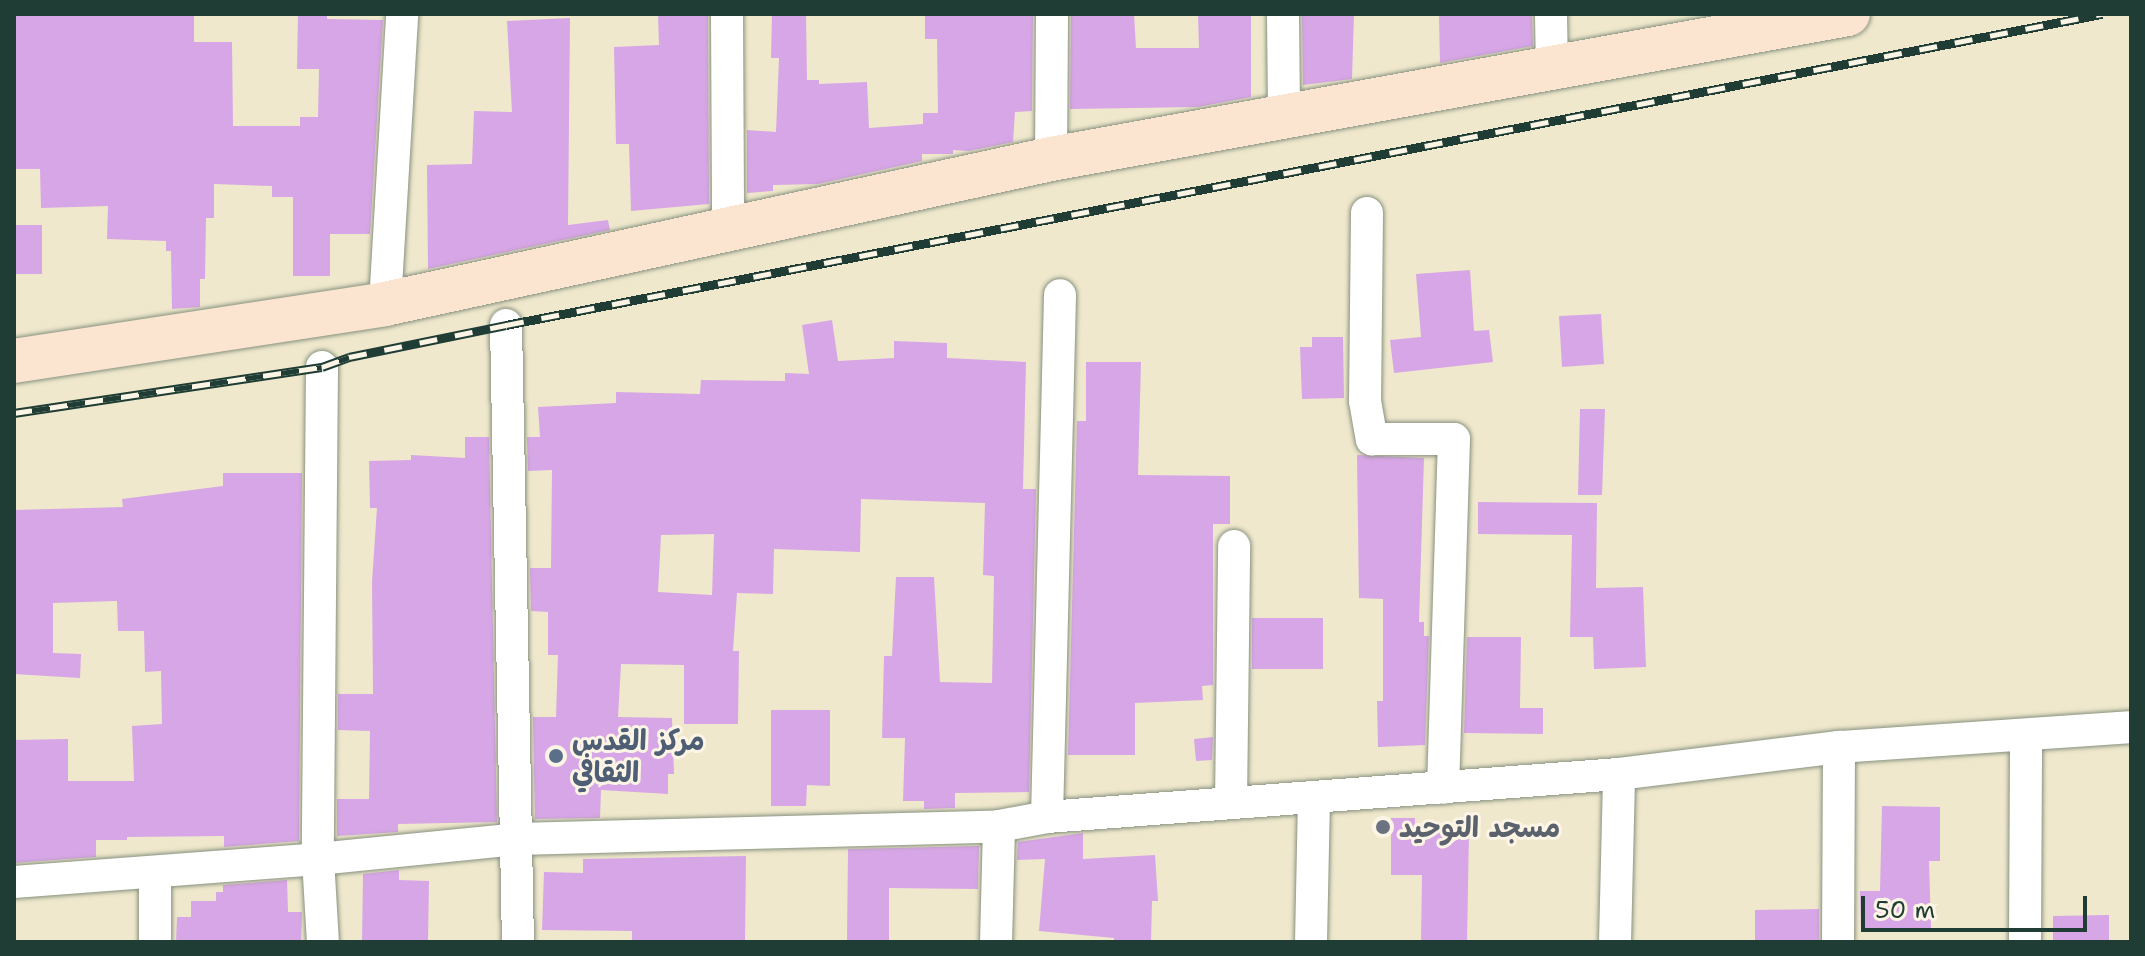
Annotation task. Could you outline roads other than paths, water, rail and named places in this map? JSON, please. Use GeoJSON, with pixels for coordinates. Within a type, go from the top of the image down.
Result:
{"type":"FeatureCollection","features":[{"type":"Feature","properties":{"kind":"street"},"geometry":{"type":"LineString","coordinates":[[385,304],[402,14]]}},
{"type":"Feature","properties":{"kind":"street"},"geometry":{"type":"LineString","coordinates":[[727,14],[728,230]]}},
{"type":"Feature","properties":{"kind":"street"},"geometry":{"type":"LineString","coordinates":[[1051,159],[1052,14]]}},
{"type":"Feature","properties":{"kind":"street"},"geometry":{"type":"LineString","coordinates":[[1283,14],[1284,117]]}},
{"type":"Feature","properties":{"kind":"street"},"geometry":{"type":"LineString","coordinates":[[1551,14],[1552,71]]}},
{"type":"Feature","properties":{"kind":"street"},"geometry":{"type":"LineString","coordinates":[[14,361],[385,304],[1051,159],[1552,71],[1833,15]]}},
{"type":"Feature","properties":{"kind":"street"},"geometry":{"type":"LineString","coordinates":[[1367,213],[1365,401],[1372,439],[1454,439],[1443,788]]}},
{"type":"Feature","properties":{"kind":"street"},"geometry":{"type":"LineString","coordinates":[[1047,817],[1060,295]]}},
{"type":"Feature","properties":{"kind":"street"},"geometry":{"type":"LineString","coordinates":[[506,325],[518,942]]}},
{"type":"Feature","properties":{"kind":"street"},"geometry":{"type":"LineString","coordinates":[[322,367],[318,859],[323,942]]}},
{"type":"Feature","properties":{"kind":"street"},"geometry":{"type":"LineString","coordinates":[[1231,803],[1234,546]]}},
{"type":"Feature","properties":{"kind":"street"},"geometry":{"type":"LineString","coordinates":[[14,882],[318,859],[517,839],[999,826],[1047,817],[1619,774],[1839,747],[1980,735],[2026,737],[2131,727]]}},
{"type":"Feature","properties":{"kind":"street"},"geometry":{"type":"LineString","coordinates":[[2025,942],[2026,737]]}},
{"type":"Feature","properties":{"kind":"street"},"geometry":{"type":"LineString","coordinates":[[1838,942],[1839,747]]}},
{"type":"Feature","properties":{"kind":"street"},"geometry":{"type":"LineString","coordinates":[[1615,942],[1619,774]]}},
{"type":"Feature","properties":{"kind":"street"},"geometry":{"type":"LineString","coordinates":[[1311,942],[1314,797]]}},
{"type":"Feature","properties":{"kind":"street"},"geometry":{"type":"LineString","coordinates":[[996,942],[999,826]]}},
{"type":"Feature","properties":{"kind":"street"},"geometry":{"type":"LineString","coordinates":[[155,872],[155,942]]}},
{"type":"Feature","properties":{"kind":"railway"},"geometry":{"type":"LineString","coordinates":[[14,413],[322,367],[349,357],[506,325],[2102,14]]}},
{"type":"Feature","properties":{"kind":"place","name":"مركز القدس الثقافي"},"geometry":{"type":"Point","coordinates":[556,756]}},
{"type":"Feature","properties":{"kind":"place","name":"مسجد التوحيد"},"geometry":{"type":"Point","coordinates":[1383,827]}}]}
